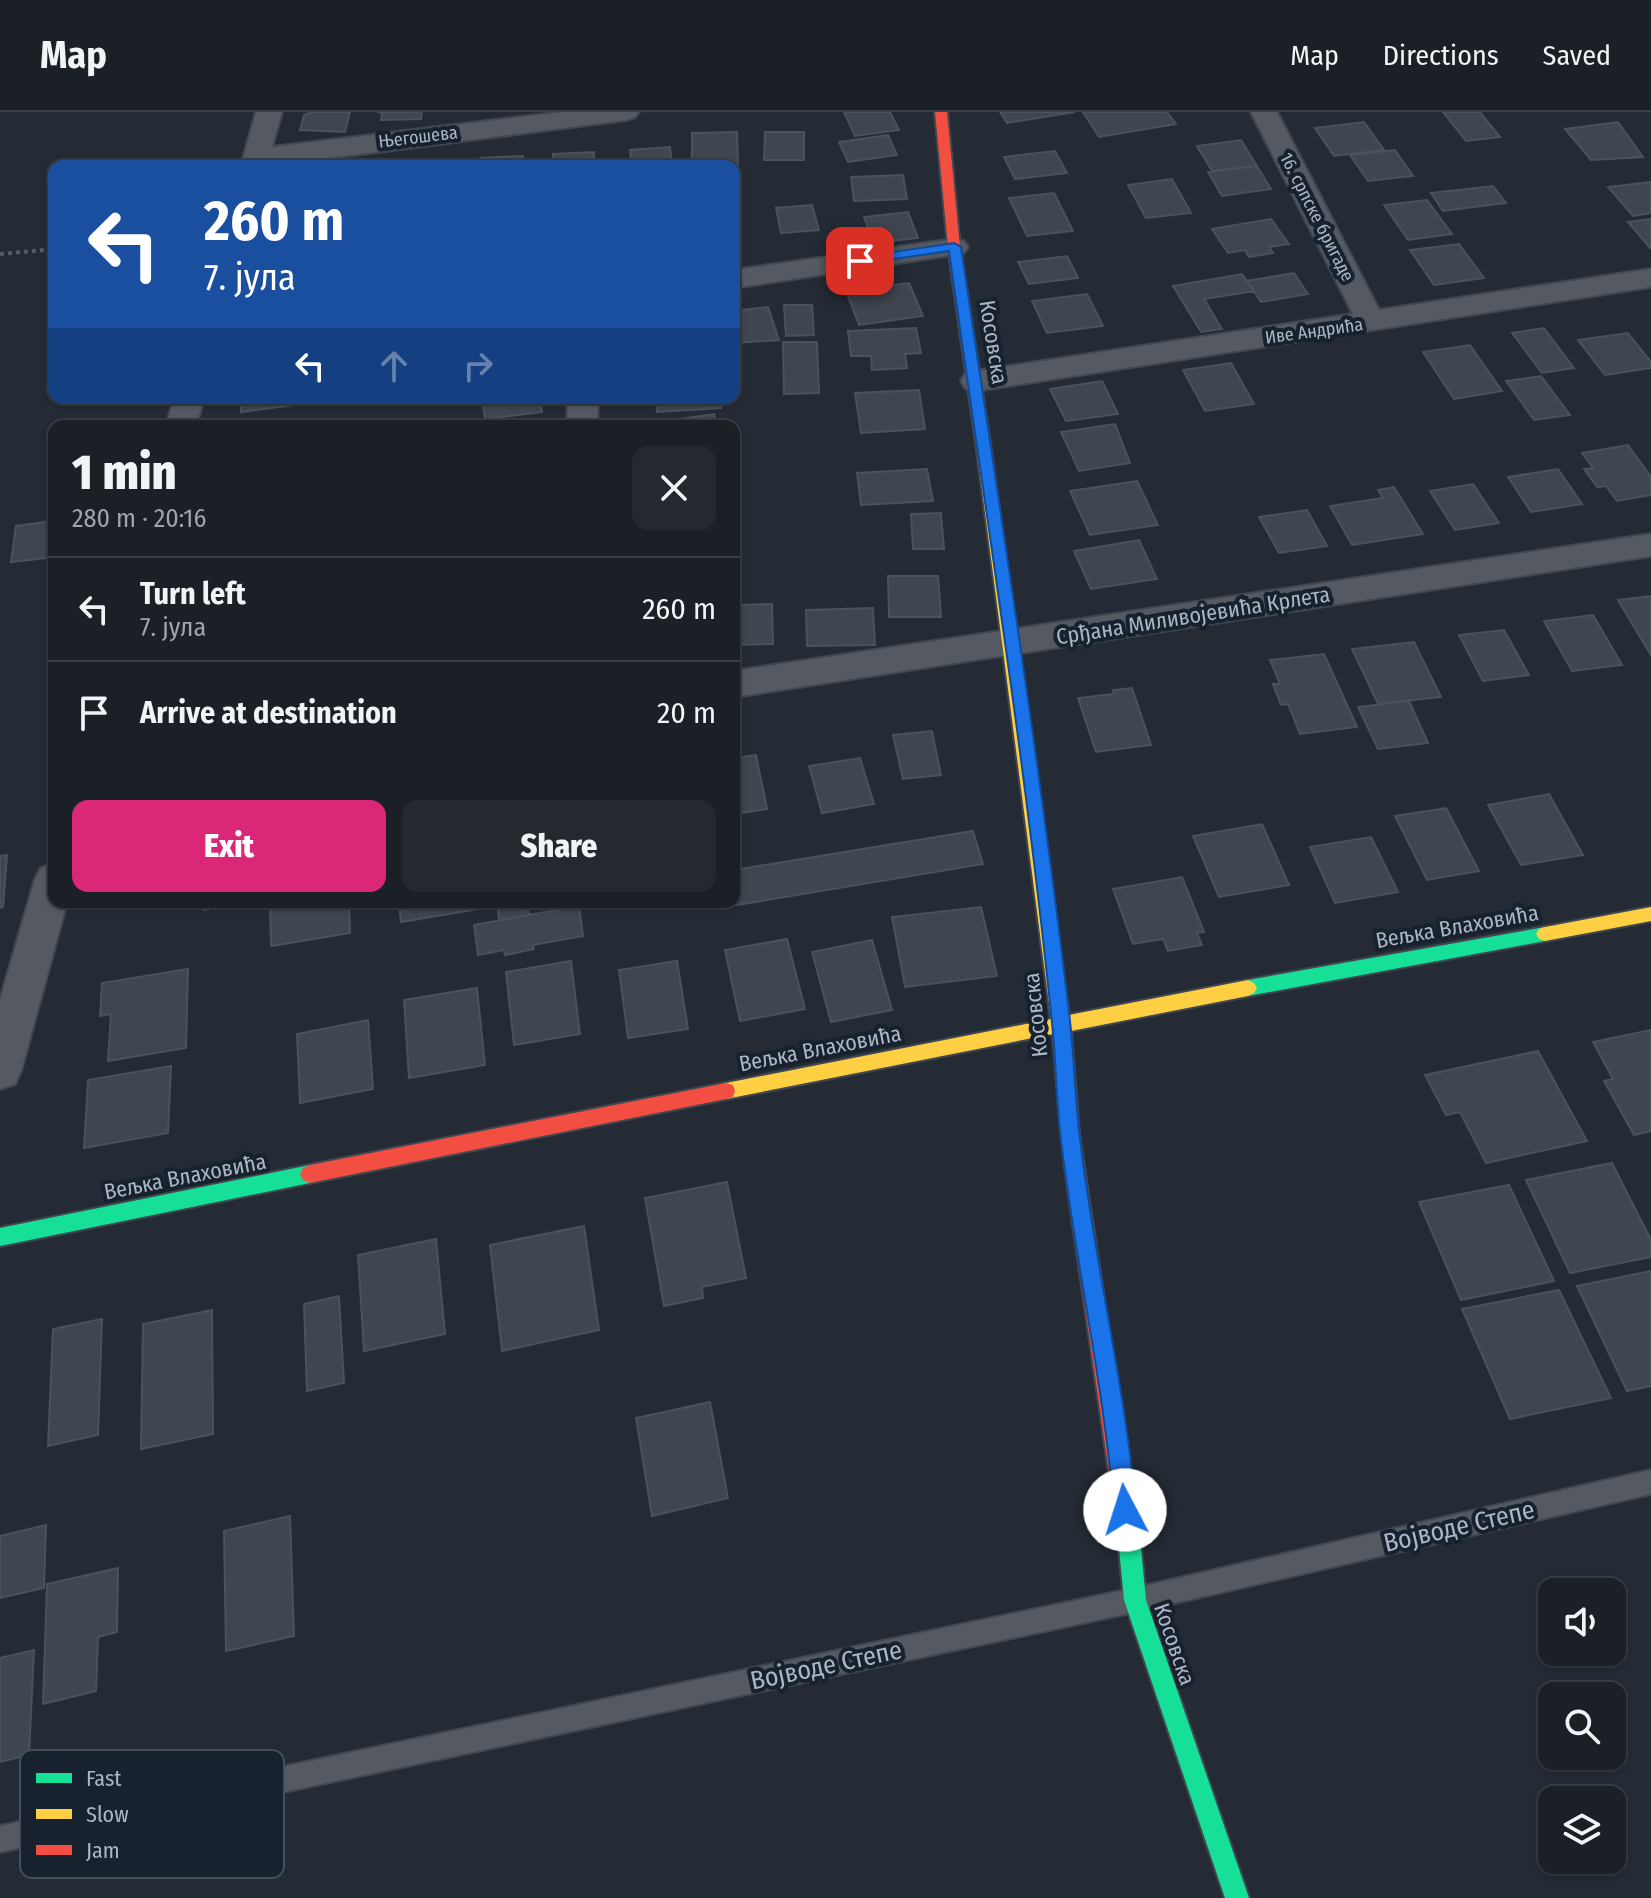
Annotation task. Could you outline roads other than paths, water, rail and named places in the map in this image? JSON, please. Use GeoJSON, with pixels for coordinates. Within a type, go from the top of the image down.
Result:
{"type":"FeatureCollection","features":[{"type":"Feature","properties":{"kind":"street"},"geometry":{"type":"LineString","coordinates":[[255,160],[269,112]]}},
{"type":"Feature","properties":{"kind":"street","name":"Његошева"},"geometry":{"type":"LineString","coordinates":[[263,160],[626,112]]}},
{"type":"Feature","properties":{"kind":"street","name":"Косовска"},"geometry":{"type":"LineString","coordinates":[[941,112],[954,247],[976,381],[1061,1023],[1069,1130],[1091,1287],[1120,1455],[1135,1600],[1237,1898]]}},
{"type":"Feature","properties":{"kind":"street","name":"16. српске бригаде"},"geometry":{"type":"LineString","coordinates":[[1264,112],[1371,322]]}},
{"type":"Feature","properties":{"kind":"street"},"geometry":{"type":"LineString","coordinates":[[740,278],[954,247]]}},
{"type":"Feature","properties":{"kind":"street","name":"Иве Андрића"},"geometry":{"type":"LineString","coordinates":[[976,381],[1651,278]]}},
{"type":"Feature","properties":{"kind":"street","name":"Срђана Миливојевића Крлета"},"geometry":{"type":"LineString","coordinates":[[740,683],[1651,545]]}},
{"type":"Feature","properties":{"kind":"street"},"geometry":{"type":"LineString","coordinates":[[0,1071],[7,1020],[48,897]]}},
{"type":"Feature","properties":{"kind":"street","name":"Вељка Влаховића"},"geometry":{"type":"LineString","coordinates":[[0,1237],[1061,1023],[1651,914]]}},
{"type":"Feature","properties":{"kind":"lane","name":"Војводе Степе"},"geometry":{"type":"LineString","coordinates":[[284,1779],[1135,1600],[1651,1482]]}},
{"type":"Feature","properties":{"kind":"lane","name":"Војводе Степе"},"geometry":{"type":"LineString","coordinates":[[0,1839],[20,1835]]}}]}
